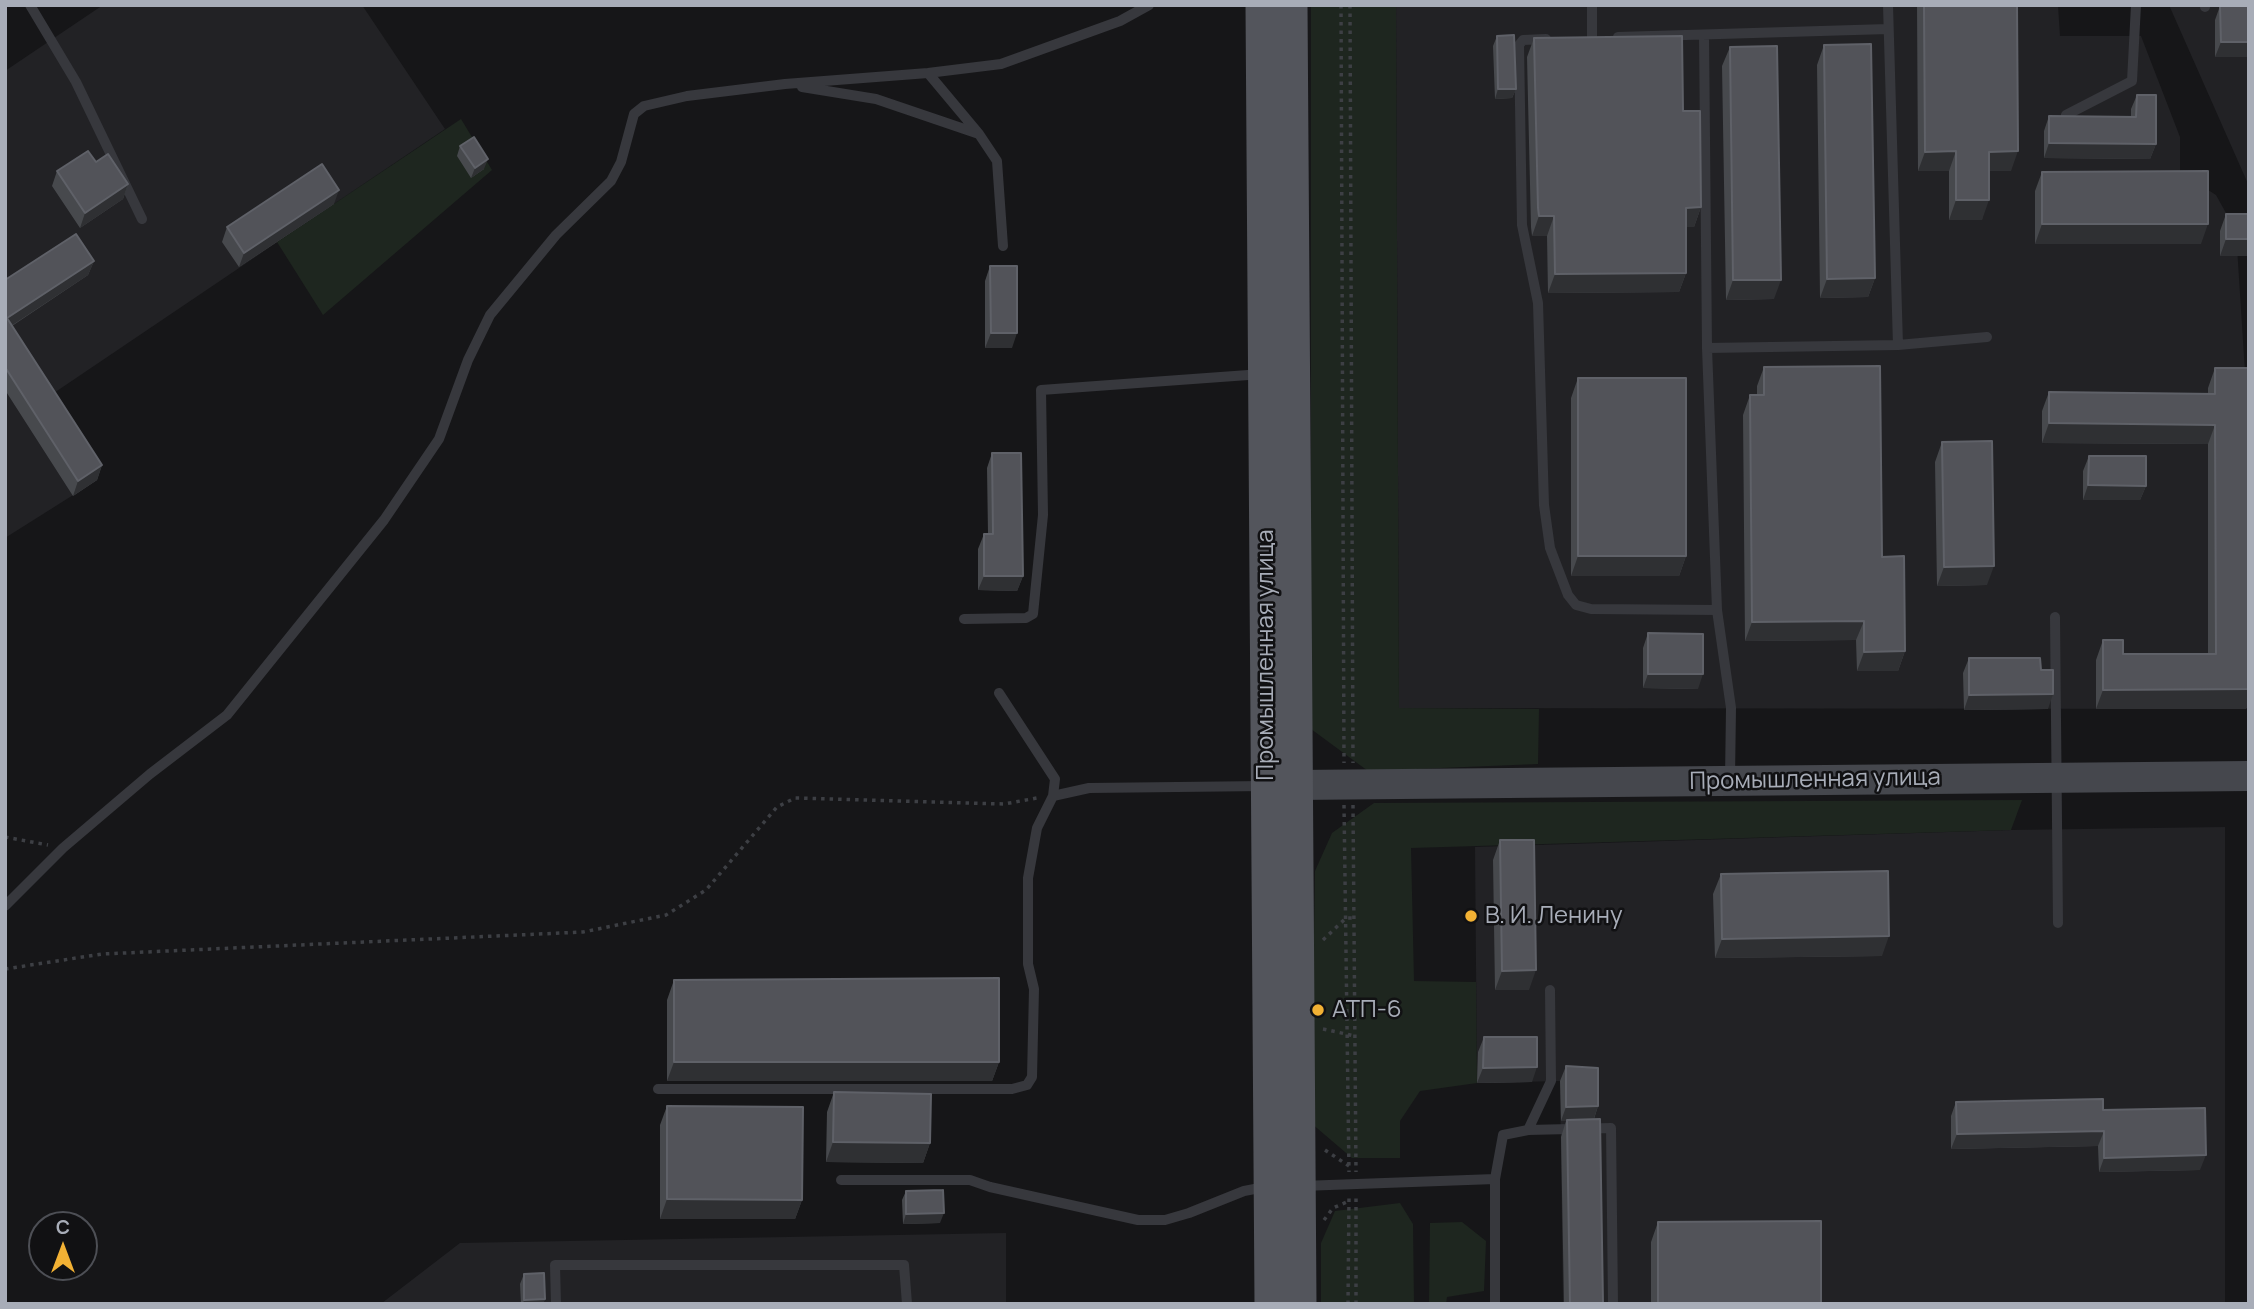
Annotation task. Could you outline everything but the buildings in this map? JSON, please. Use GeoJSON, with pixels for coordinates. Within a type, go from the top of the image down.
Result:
{"type":"FeatureCollection","features":[{"type":"Feature","properties":{"kind":"main road","name":"Промышленная улица"},"geometry":{"type":"LineString","coordinates":[[1262,5],[1279,374],[1284,1186],[1300,1304]]}},
{"type":"Feature","properties":{"kind":"main road","name":"Промышленная улица"},"geometry":{"type":"LineString","coordinates":[[1279,374],[1291,5]]}},
{"type":"Feature","properties":{"kind":"main road","name":"Промышленная улица"},"geometry":{"type":"LineString","coordinates":[[1271,1304],[1284,1186],[1297,845],[1282,785]]}},
{"type":"Feature","properties":{"kind":"street","name":"Промышленная улица"},"geometry":{"type":"LineString","coordinates":[[1282,785],[2249,776]]}},
{"type":"Feature","properties":{"kind":"street"},"geometry":{"type":"LineString","coordinates":[[1297,845],[1304,822],[1316,804],[1328,793],[1348,784]]}},
{"type":"Feature","properties":{"kind":"lane"},"geometry":{"type":"LineString","coordinates":[[30,5],[76,82],[142,219]]}},
{"type":"Feature","properties":{"kind":"lane"},"geometry":{"type":"LineString","coordinates":[[5,906],[63,848],[150,774],[227,715],[384,520],[439,439],[468,360],[490,315],[556,235],[611,181],[621,162],[634,114],[644,106],[687,96],[785,84],[928,73],[1001,64],[1120,21],[1149,5]]}},
{"type":"Feature","properties":{"kind":"lane"},"geometry":{"type":"LineString","coordinates":[[1592,5],[1592,38]]}},
{"type":"Feature","properties":{"kind":"lane"},"geometry":{"type":"LineString","coordinates":[[1888,5],[1898,345]]}},
{"type":"Feature","properties":{"kind":"lane"},"geometry":{"type":"LineString","coordinates":[[2066,115],[2132,81],[2136,5]]}},
{"type":"Feature","properties":{"kind":"lane"},"geometry":{"type":"LineString","coordinates":[[1578,38],[1888,29]]}},
{"type":"Feature","properties":{"kind":"lane"},"geometry":{"type":"LineString","coordinates":[[1704,35],[1707,348],[1717,610],[1731,708],[1730,780]]}},
{"type":"Feature","properties":{"kind":"lane"},"geometry":{"type":"LineString","coordinates":[[1564,39],[1523,40],[1519,45],[1522,225],[1533,266],[1538,303],[1544,505],[1550,548],[1568,595],[1576,606],[1591,609],[1717,610]]}},
{"type":"Feature","properties":{"kind":"lane"},"geometry":{"type":"LineString","coordinates":[[928,73],[979,134],[997,161],[1003,246]]}},
{"type":"Feature","properties":{"kind":"lane"},"geometry":{"type":"LineString","coordinates":[[785,84],[876,99],[979,134]]}},
{"type":"Feature","properties":{"kind":"lane"},"geometry":{"type":"LineString","coordinates":[[1707,348],[1898,345],[1987,337]]}},
{"type":"Feature","properties":{"kind":"lane"},"geometry":{"type":"LineString","coordinates":[[964,619],[1026,618],[1033,614],[1043,515],[1041,390],[1279,374]]}},
{"type":"Feature","properties":{"kind":"lane"},"geometry":{"type":"LineString","coordinates":[[2055,617],[2058,923]]}},
{"type":"Feature","properties":{"kind":"lane"},"geometry":{"type":"LineString","coordinates":[[658,1089],[1012,1089],[1027,1085],[1032,1077],[1034,989],[1028,964],[1028,878],[1037,828],[1053,796],[1055,779],[999,692]]}},
{"type":"Feature","properties":{"kind":"lane"},"geometry":{"type":"LineString","coordinates":[[1053,796],[1089,788],[1282,785]]}},
{"type":"Feature","properties":{"kind":"lane"},"geometry":{"type":"LineString","coordinates":[[1528,1130],[1551,1081],[1550,990]]}},
{"type":"Feature","properties":{"kind":"lane"},"geometry":{"type":"LineString","coordinates":[[1495,1304],[1494,1179],[1503,1135],[1528,1130],[1611,1128],[1613,1304]]}},
{"type":"Feature","properties":{"kind":"lane"},"geometry":{"type":"LineString","coordinates":[[841,1180],[970,1180],[990,1187],[1138,1220],[1165,1220],[1244,1191],[1284,1186],[1353,1186],[1494,1179]]}},
{"type":"Feature","properties":{"kind":"lane"},"geometry":{"type":"LineString","coordinates":[[556,1304],[555,1265],[904,1265],[906,1304]]}},
{"type":"Feature","properties":{"kind":"path"},"geometry":{"type":"LineString","coordinates":[[1341,5],[1348,784],[1354,918],[1355,1036],[1348,1304]]}},
{"type":"Feature","properties":{"kind":"path"},"geometry":{"type":"LineString","coordinates":[[1350,5],[1346,919],[1356,1304]]}},
{"type":"Feature","properties":{"kind":"path"},"geometry":{"type":"LineString","coordinates":[[5,969],[102,954],[583,932],[666,915],[706,890],[777,807],[795,798],[1004,804],[1053,796]]}},
{"type":"Feature","properties":{"kind":"path"},"geometry":{"type":"LineString","coordinates":[[5,837],[63,848]]}},
{"type":"Feature","properties":{"kind":"path"},"geometry":{"type":"LineString","coordinates":[[1346,919],[1354,918]]}},
{"type":"Feature","properties":{"kind":"path"},"geometry":{"type":"LineString","coordinates":[[1323,1029],[1355,1036]]}},
{"type":"Feature","properties":{"kind":"path"},"geometry":{"type":"LineString","coordinates":[[1320,1224],[1332,1208],[1349,1201]]}},
{"type":"Feature","properties":{"kind":"shaded area"},"geometry":{"type":"Polygon","coordinates":[[[103,5],[362,5],[445,129],[45,399],[97,480],[5,538],[5,71],[103,5]]]}},
{"type":"Feature","properties":{"kind":"shaded area"},"geometry":{"type":"Polygon","coordinates":[[[1311,5],[1396,5],[1399,708],[1539,709],[1538,764],[1368,771],[1311,729],[1311,5]]]}},
{"type":"Feature","properties":{"kind":"shaded area"},"geometry":{"type":"Polygon","coordinates":[[[1396,5],[2058,5],[2060,36],[2141,36],[2180,137],[2180,172],[2216,195],[2236,231],[2246,388],[2246,709],[1399,708],[1396,5]]]}},
{"type":"Feature","properties":{"kind":"shaded area"},"geometry":{"type":"Polygon","coordinates":[[[2169,5],[2249,5],[2249,186],[2169,5]]]}},
{"type":"Feature","properties":{"kind":"shaded area"},"geometry":{"type":"Polygon","coordinates":[[[461,119],[492,170],[323,315],[277,242],[461,119]]]}},
{"type":"Feature","properties":{"kind":"shaded area"},"geometry":{"type":"Polygon","coordinates":[[[2022,800],[2011,830],[1411,848],[1414,981],[1476,982],[1477,1083],[1420,1091],[1400,1121],[1400,1158],[1352,1158],[1311,1123],[1315,871],[1332,833],[1374,803],[2022,800]]]}},
{"type":"Feature","properties":{"kind":"shaded area"},"geometry":{"type":"Polygon","coordinates":[[[2225,827],[2225,1304],[1563,1304],[1560,1081],[1477,1083],[1475,847],[2011,830],[2225,827]]]}},
{"type":"Feature","properties":{"kind":"shaded area"},"geometry":{"type":"Polygon","coordinates":[[[1400,1203],[1413,1224],[1414,1304],[1321,1304],[1321,1243],[1335,1211],[1400,1203]]]}},
{"type":"Feature","properties":{"kind":"shaded area"},"geometry":{"type":"Polygon","coordinates":[[[1462,1222],[1486,1241],[1484,1291],[1447,1297],[1446,1304],[1429,1304],[1430,1223],[1462,1222]]]}},
{"type":"Feature","properties":{"kind":"shaded area"},"geometry":{"type":"Polygon","coordinates":[[[1006,1233],[1006,1304],[382,1303],[460,1243],[1006,1233]]]}},
{"type":"Feature","properties":{"kind":"place","name":"В. И. Ленину"},"geometry":{"type":"Point","coordinates":[1471,916]}},
{"type":"Feature","properties":{"kind":"place","name":"АТП-6"},"geometry":{"type":"Point","coordinates":[1318,1010]}}]}
